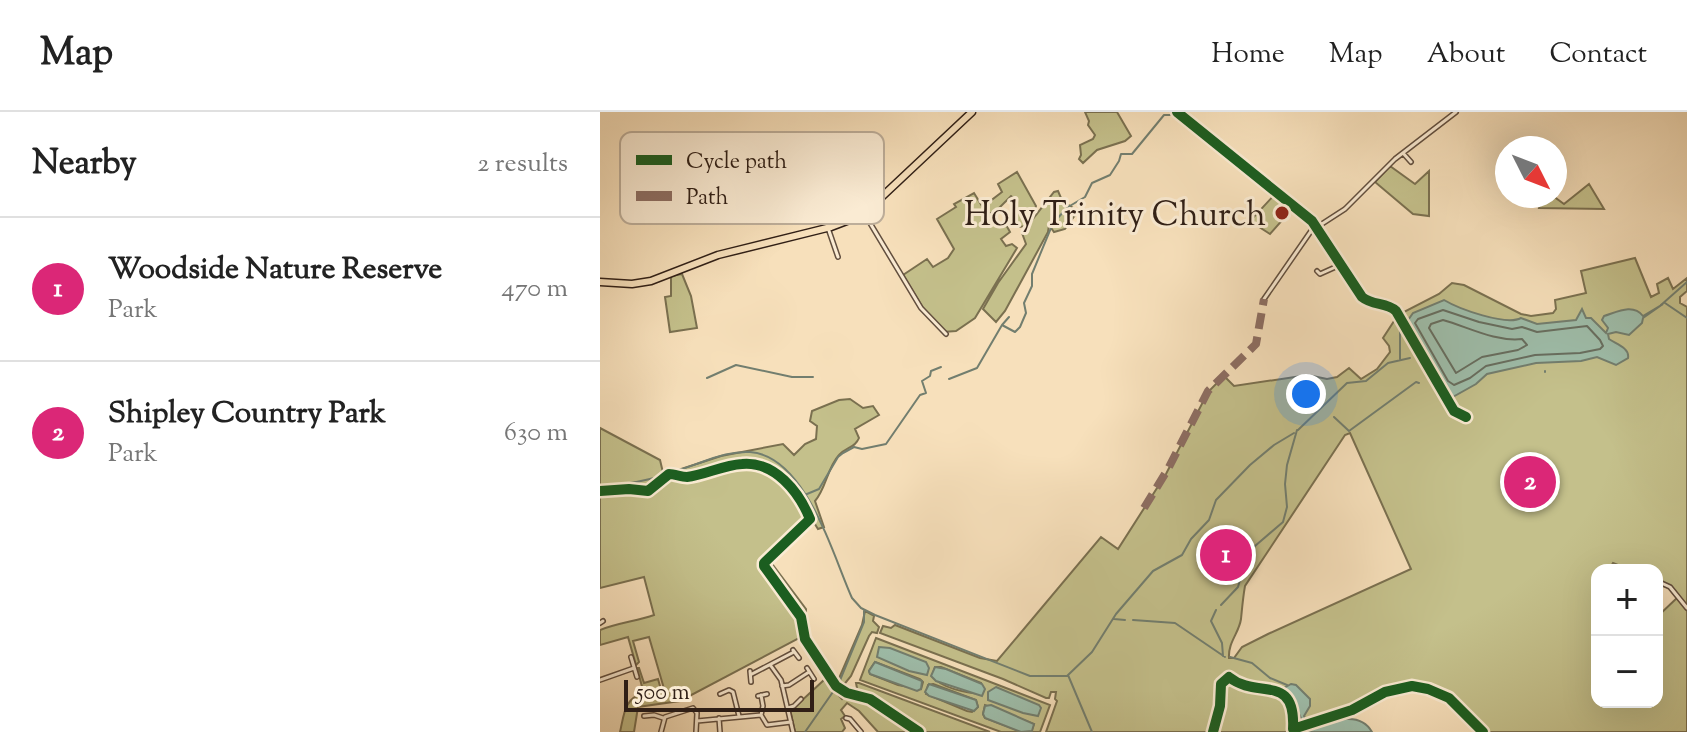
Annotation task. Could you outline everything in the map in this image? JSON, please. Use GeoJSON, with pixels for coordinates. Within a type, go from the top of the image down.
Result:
{"type":"FeatureCollection","features":[{"type":"Feature","properties":{"kind":"main road"},"geometry":{"type":"LineString","coordinates":[[884,194],[972,112]]}},
{"type":"Feature","properties":{"kind":"main road"},"geometry":{"type":"LineString","coordinates":[[600,282],[634,284],[654,281],[718,255],[838,224]]}},
{"type":"Feature","properties":{"kind":"street"},"geometry":{"type":"LineString","coordinates":[[1177,112],[1317,226],[1340,265],[1367,301],[1395,309],[1454,411],[1466,417]]}},
{"type":"Feature","properties":{"kind":"street"},"geometry":{"type":"LineString","coordinates":[[1264,299],[1317,226],[1349,206],[1403,153],[1456,112]]}},
{"type":"Feature","properties":{"kind":"street"},"geometry":{"type":"LineString","coordinates":[[1403,153],[1411,162]]}},
{"type":"Feature","properties":{"kind":"street"},"geometry":{"type":"LineString","coordinates":[[871,224],[921,308],[946,334]]}},
{"type":"Feature","properties":{"kind":"street"},"geometry":{"type":"LineString","coordinates":[[828,228],[838,257]]}},
{"type":"Feature","properties":{"kind":"street"},"geometry":{"type":"LineString","coordinates":[[1317,271],[1320,274],[1340,265]]}},
{"type":"Feature","properties":{"kind":"street"},"geometry":{"type":"LineString","coordinates":[[1663,584],[1670,587],[1687,608]]}},
{"type":"Feature","properties":{"kind":"street"},"geometry":{"type":"LineString","coordinates":[[751,682],[751,673],[771,666],[794,651],[799,658]]}},
{"type":"Feature","properties":{"kind":"street"},"geometry":{"type":"LineString","coordinates":[[631,657],[637,677]]}},
{"type":"Feature","properties":{"kind":"street"},"geometry":{"type":"LineString","coordinates":[[771,666],[782,686],[793,732]]}},
{"type":"Feature","properties":{"kind":"street"},"geometry":{"type":"LineString","coordinates":[[600,680],[634,668]]}},
{"type":"Feature","properties":{"kind":"street"},"geometry":{"type":"LineString","coordinates":[[782,686],[789,685],[808,670],[814,679]]}},
{"type":"Feature","properties":{"kind":"street"},"geometry":{"type":"LineString","coordinates":[[720,694],[736,686]]}},
{"type":"Feature","properties":{"kind":"street"},"geometry":{"type":"LineString","coordinates":[[732,690],[739,716]]}},
{"type":"Feature","properties":{"kind":"street"},"geometry":{"type":"LineString","coordinates":[[767,694],[760,696],[761,715],[765,723],[770,726],[791,722]]}},
{"type":"Feature","properties":{"kind":"street"},"geometry":{"type":"LineString","coordinates":[[786,708],[796,705],[801,699]]}},
{"type":"Feature","properties":{"kind":"street"},"geometry":{"type":"LineString","coordinates":[[664,719],[693,708],[697,711],[696,732]]}},
{"type":"Feature","properties":{"kind":"street"},"geometry":{"type":"LineString","coordinates":[[644,716],[652,712],[664,719]]}},
{"type":"Feature","properties":{"kind":"street"},"geometry":{"type":"LineString","coordinates":[[697,721],[761,715]]}},
{"type":"Feature","properties":{"kind":"street"},"geometry":{"type":"LineString","coordinates":[[719,718],[720,732]]}},
{"type":"Feature","properties":{"kind":"street"},"geometry":{"type":"LineString","coordinates":[[846,718],[861,732]]}},
{"type":"Feature","properties":{"kind":"street"},"geometry":{"type":"LineString","coordinates":[[661,732],[664,719]]}},
{"type":"Feature","properties":{"kind":"shaded area"},"geometry":{"type":"Polygon","coordinates":[[[1085,112],[1117,112],[1131,136],[1097,150],[1083,163],[1079,159],[1080,145],[1095,135],[1088,125],[1085,112]]]}},
{"type":"Feature","properties":{"kind":"shaded area"},"geometry":{"type":"Polygon","coordinates":[[[1390,166],[1415,184],[1429,171],[1429,216],[1413,214],[1375,182],[1390,166]]]}},
{"type":"Feature","properties":{"kind":"shaded area"},"geometry":{"type":"Polygon","coordinates":[[[1017,172],[1036,206],[1032,216],[1025,226],[1020,227],[1016,221],[1016,200],[1011,196],[991,213],[999,225],[1005,223],[1010,232],[1001,239],[1006,246],[1012,244],[1017,248],[975,318],[956,331],[943,332],[923,308],[903,275],[927,259],[933,267],[948,258],[954,249],[937,219],[956,207],[954,204],[974,193],[982,206],[985,205],[1002,192],[998,184],[1017,172]]]}},
{"type":"Feature","properties":{"kind":"shaded area"},"geometry":{"type":"Polygon","coordinates":[[[1589,184],[1604,209],[1539,208],[1567,208],[1567,202],[1589,184]]]}},
{"type":"Feature","properties":{"kind":"shaded area"},"geometry":{"type":"Polygon","coordinates":[[[1058,191],[1064,205],[1078,211],[1065,229],[1054,232],[1049,225],[1005,311],[996,322],[983,309],[1026,244],[1022,233],[1058,191]]]}},
{"type":"Feature","properties":{"kind":"shaded area"},"geometry":{"type":"Polygon","coordinates":[[[1277,192],[1293,208],[1270,234],[1250,221],[1277,192]]]}},
{"type":"Feature","properties":{"kind":"shaded area"},"geometry":{"type":"Polygon","coordinates":[[[1635,258],[1651,297],[1659,293],[1657,284],[1668,278],[1673,289],[1687,278],[1687,291],[1680,297],[1680,303],[1687,307],[1687,732],[1481,732],[1449,699],[1416,689],[1389,693],[1354,711],[1303,726],[1297,732],[1046,732],[1057,701],[1056,692],[1051,692],[1046,698],[880,633],[883,626],[891,628],[895,625],[980,658],[997,661],[1101,537],[1118,549],[1166,474],[1208,392],[1224,376],[1234,386],[1308,375],[1327,379],[1337,377],[1349,368],[1361,379],[1377,369],[1390,352],[1383,338],[1398,315],[1439,294],[1452,283],[1464,285],[1531,316],[1553,313],[1555,300],[1586,293],[1581,271],[1635,258]],[[1350,433],[1345,435],[1245,586],[1241,619],[1229,658],[1234,658],[1242,647],[1268,634],[1411,569],[1350,433]]]}},
{"type":"Feature","properties":{"kind":"shaded area"},"geometry":{"type":"Polygon","coordinates":[[[682,274],[691,296],[697,328],[670,332],[665,297],[671,296],[671,276],[682,274]]]}},
{"type":"Feature","properties":{"kind":"shaded area"},"geometry":{"type":"Polygon","coordinates":[[[850,399],[863,408],[873,406],[879,415],[855,429],[859,438],[842,452],[832,466],[815,501],[824,527],[818,529],[813,521],[770,561],[806,609],[805,635],[680,701],[638,707],[634,732],[620,732],[629,703],[644,694],[637,668],[644,683],[658,679],[662,693],[665,692],[649,637],[633,641],[639,662],[636,665],[628,637],[600,645],[600,630],[654,615],[644,577],[600,588],[600,428],[660,460],[665,481],[682,475],[678,470],[721,456],[783,444],[794,455],[805,444],[816,439],[817,426],[810,421],[812,411],[850,399]]]}},
{"type":"Feature","properties":{"kind":"shaded area"},"geometry":{"type":"Polygon","coordinates":[[[865,611],[874,616],[873,621],[879,627],[877,633],[872,632],[869,636],[851,676],[842,687],[837,683],[865,611]]]}},
{"type":"Feature","properties":{"kind":"shaded area"},"geometry":{"type":"Polygon","coordinates":[[[876,638],[1050,705],[1040,732],[1031,732],[1034,724],[985,705],[985,718],[1022,732],[1001,732],[860,680],[876,638]],[[875,662],[870,674],[898,685],[921,689],[923,682],[920,679],[875,662]],[[935,667],[932,676],[948,687],[982,694],[981,683],[941,667],[935,667]],[[933,684],[928,685],[926,694],[967,711],[972,712],[978,707],[976,700],[933,684]]]}},
{"type":"Feature","properties":{"kind":"shaded area"},"geometry":{"type":"Polygon","coordinates":[[[824,680],[842,699],[849,691],[858,693],[856,683],[859,683],[990,732],[878,732],[847,703],[841,710],[845,716],[841,719],[845,728],[842,732],[795,732],[790,709],[824,680]]]}},
{"type":"Feature","properties":{"kind":"water"},"geometry":{"type":"Polygon","coordinates":[[[1444,300],[1482,315],[1505,320],[1521,318],[1537,324],[1576,320],[1582,309],[1586,318],[1591,318],[1606,333],[1608,328],[1602,320],[1604,316],[1630,309],[1643,316],[1663,304],[1643,318],[1642,323],[1629,335],[1608,334],[1609,339],[1625,349],[1628,355],[1616,365],[1597,357],[1581,361],[1536,363],[1487,374],[1451,398],[1406,323],[1413,313],[1444,300]]]}},
{"type":"Feature","properties":{"kind":"water"},"geometry":{"type":"Polygon","coordinates":[[[879,647],[926,662],[929,668],[927,675],[877,657],[879,647]]]}},
{"type":"Feature","properties":{"kind":"water"},"geometry":{"type":"Polygon","coordinates":[[[875,662],[922,681],[921,689],[917,691],[870,674],[875,662]]]}},
{"type":"Feature","properties":{"kind":"water"},"geometry":{"type":"Polygon","coordinates":[[[935,667],[982,684],[985,689],[982,696],[936,681],[931,676],[935,667]]]}},
{"type":"Feature","properties":{"kind":"water"},"geometry":{"type":"Polygon","coordinates":[[[929,684],[976,700],[978,707],[974,711],[929,696],[925,692],[929,684]]]}},
{"type":"Feature","properties":{"kind":"water"},"geometry":{"type":"Polygon","coordinates":[[[1291,684],[1310,699],[1304,716],[1311,729],[1352,719],[1360,721],[1372,732],[1306,732],[1284,688],[1291,684]]]}},
{"type":"Feature","properties":{"kind":"water"},"geometry":{"type":"Polygon","coordinates":[[[996,687],[1039,705],[1038,716],[988,700],[988,692],[996,687]]]}},
{"type":"Feature","properties":{"kind":"water"},"geometry":{"type":"Polygon","coordinates":[[[991,705],[1034,724],[1032,731],[1021,732],[985,718],[985,706],[991,705]]]}},
{"type":"Feature","properties":{"kind":"waterway"},"geometry":{"type":"LineString","coordinates":[[1002,325],[1015,332],[1020,327],[1026,313],[1024,303],[1032,286],[1032,274],[1053,223],[1068,207],[1085,197],[1092,183],[1110,175],[1121,154],[1132,154],[1164,115],[1174,115]]}},
{"type":"Feature","properties":{"kind":"waterway"},"geometry":{"type":"LineString","coordinates":[[1661,305],[1687,282]]}},
{"type":"Feature","properties":{"kind":"waterway"},"geometry":{"type":"LineString","coordinates":[[1665,303],[1687,318]]}},
{"type":"Feature","properties":{"kind":"waterway"},"geometry":{"type":"LineString","coordinates":[[949,379],[977,368],[1009,317]]}},
{"type":"Feature","properties":{"kind":"waterway"},"geometry":{"type":"LineString","coordinates":[[1400,325],[1400,359]]}},
{"type":"Feature","properties":{"kind":"waterway"},"geometry":{"type":"LineString","coordinates":[[1298,430],[1347,383],[1366,381],[1388,363],[1410,358]]}},
{"type":"Feature","properties":{"kind":"waterway"},"geometry":{"type":"LineString","coordinates":[[707,378],[736,365],[792,377],[813,377]]}},
{"type":"Feature","properties":{"kind":"waterway"},"geometry":{"type":"LineString","coordinates":[[807,494],[819,489],[843,453],[854,447],[862,449],[886,444],[920,395],[926,393],[922,381],[930,376],[931,371],[941,367]]}},
{"type":"Feature","properties":{"kind":"waterway"},"geometry":{"type":"LineString","coordinates":[[1334,417],[1349,431],[1416,382],[1419,383]]}},
{"type":"Feature","properties":{"kind":"waterway"},"geometry":{"type":"LineString","coordinates":[[1221,605],[1238,587],[1248,552],[1283,522],[1287,507],[1287,465],[1297,430]]}},
{"type":"Feature","properties":{"kind":"waterway"},"geometry":{"type":"LineString","coordinates":[[600,485],[627,484],[652,478],[732,453],[750,452],[770,458],[787,471],[802,489],[826,534],[852,598],[861,608],[1030,676],[1067,676],[1092,652],[1116,614],[1153,571],[1182,555],[1191,539],[1209,520],[1216,500],[1250,465],[1294,433]]}},
{"type":"Feature","properties":{"kind":"waterway"},"geometry":{"type":"LineString","coordinates":[[679,474],[753,460],[781,473],[808,510]]}},
{"type":"Feature","properties":{"kind":"waterway"},"geometry":{"type":"LineString","coordinates":[[1216,610],[1211,621],[1222,643],[1223,656]]}},
{"type":"Feature","properties":{"kind":"waterway"},"geometry":{"type":"LineString","coordinates":[[838,685],[864,622],[864,611]]}},
{"type":"Feature","properties":{"kind":"waterway"},"geometry":{"type":"LineString","coordinates":[[1114,619],[1125,620]]}},
{"type":"Feature","properties":{"kind":"waterway"},"geometry":{"type":"LineString","coordinates":[[1133,620],[1175,623],[1225,657]]}},
{"type":"Feature","properties":{"kind":"waterway"},"geometry":{"type":"LineString","coordinates":[[1230,657],[1252,663],[1270,678],[1287,685]]}},
{"type":"Feature","properties":{"kind":"waterway"},"geometry":{"type":"LineString","coordinates":[[1068,675],[1092,732]]}},
{"type":"Feature","properties":{"kind":"waterway"},"geometry":{"type":"LineString","coordinates":[[805,732],[835,689]]}},
{"type":"Feature","properties":{"kind":"marked path"},"geometry":{"type":"LineString","coordinates":[[1144,508],[1208,391],[1256,344],[1264,299]]}},
{"type":"Feature","properties":{"kind":"cycle path"},"geometry":{"type":"LineString","coordinates":[[1177,112],[1312,221],[1362,297],[1396,311],[1454,411],[1466,417]]}},
{"type":"Feature","properties":{"kind":"cycle path"},"geometry":{"type":"LineString","coordinates":[[600,491],[648,491],[669,474],[687,477],[742,464],[754,464],[775,473],[792,489],[810,519],[764,566],[801,617],[805,639],[836,686],[847,693],[870,699],[919,732]]}},
{"type":"Feature","properties":{"kind":"cycle path"},"geometry":{"type":"LineString","coordinates":[[1213,732],[1220,706],[1221,684],[1229,677],[1240,684],[1281,694],[1288,700],[1292,711],[1293,729],[1352,710],[1385,692],[1412,686],[1449,698],[1483,732]]}},
{"type":"Feature","properties":{"kind":"place","name":"Holy Trinity Church"},"geometry":{"type":"Point","coordinates":[1282,213]}},
{"type":"Feature","properties":{"kind":"place","name":"Shipley Country Park"},"geometry":{"type":"Point","coordinates":[1530,482]}},
{"type":"Feature","properties":{"kind":"place","name":"Woodside Nature Reserve"},"geometry":{"type":"Point","coordinates":[1226,555]}}]}
